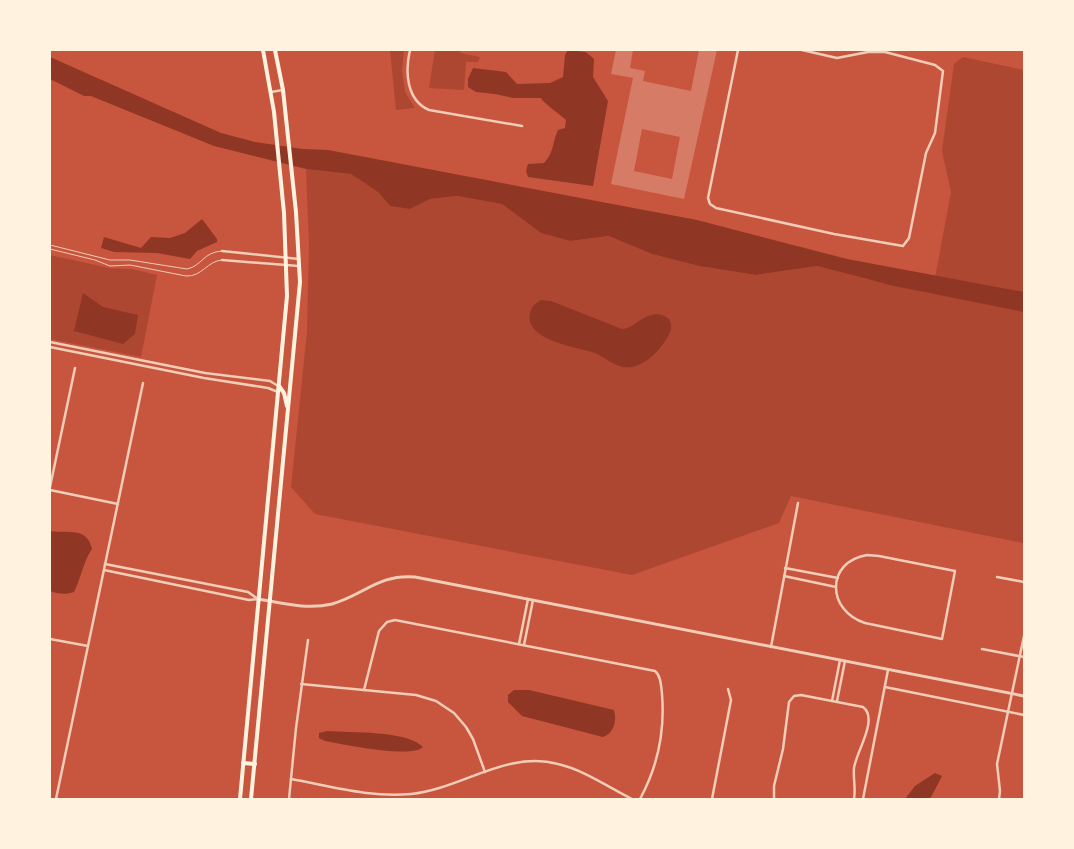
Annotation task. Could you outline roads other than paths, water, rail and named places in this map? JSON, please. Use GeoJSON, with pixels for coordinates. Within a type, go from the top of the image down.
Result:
{"type":"FeatureCollection","features":[{"type":"Feature","properties":{"kind":"main road"},"geometry":{"type":"LineString","coordinates":[[240,799],[286,309],[286,258],[279,170],[271,92],[263,50]]}},
{"type":"Feature","properties":{"kind":"main road"},"geometry":{"type":"LineString","coordinates":[[251,799],[288,411],[300,266],[289,141],[283,90],[275,50]]}},
{"type":"Feature","properties":{"kind":"main road"},"geometry":{"type":"LineString","coordinates":[[279,386],[284,393],[288,411]]}},
{"type":"Feature","properties":{"kind":"main road"},"geometry":{"type":"LineString","coordinates":[[243,763],[255,764]]}},
{"type":"Feature","properties":{"kind":"street"},"geometry":{"type":"LineString","coordinates":[[410,50],[408,70],[410,90],[415,100],[421,106],[429,110],[522,126]]}},
{"type":"Feature","properties":{"kind":"street"},"geometry":{"type":"LineString","coordinates":[[738,50],[708,198],[710,204],[716,208],[761,219],[903,246],[910,238],[926,153],[935,134],[943,71],[936,65],[885,52],[858,52],[850,56],[833,57],[802,50]]}},
{"type":"Feature","properties":{"kind":"street"},"geometry":{"type":"LineString","coordinates":[[848,50],[850,56]]}},
{"type":"Feature","properties":{"kind":"street"},"geometry":{"type":"LineString","coordinates":[[271,92],[283,90]]}},
{"type":"Feature","properties":{"kind":"street"},"geometry":{"type":"LineString","coordinates":[[222,251],[300,259]]}},
{"type":"Feature","properties":{"kind":"street"},"geometry":{"type":"LineString","coordinates":[[222,260],[300,266]]}},
{"type":"Feature","properties":{"kind":"street"},"geometry":{"type":"LineString","coordinates":[[50,342],[205,374],[270,381],[279,386]]}},
{"type":"Feature","properties":{"kind":"street"},"geometry":{"type":"LineString","coordinates":[[50,347],[204,378],[268,388],[278,393]]}},
{"type":"Feature","properties":{"kind":"street"},"geometry":{"type":"LineString","coordinates":[[50,487],[75,368]]}},
{"type":"Feature","properties":{"kind":"street"},"geometry":{"type":"LineString","coordinates":[[56,799],[143,383]]}},
{"type":"Feature","properties":{"kind":"street"},"geometry":{"type":"LineString","coordinates":[[50,490],[118,504]]}},
{"type":"Feature","properties":{"kind":"street"},"geometry":{"type":"LineString","coordinates":[[771,647],[798,504]]}},
{"type":"Feature","properties":{"kind":"street"},"geometry":{"type":"LineString","coordinates":[[867,555],[955,571],[942,639],[857,620],[847,614],[840,606],[836,587],[838,578],[841,571],[850,561],[867,555]]}},
{"type":"Feature","properties":{"kind":"street"},"geometry":{"type":"LineString","coordinates":[[105,564],[248,592],[258,599]]}},
{"type":"Feature","properties":{"kind":"street"},"geometry":{"type":"LineString","coordinates":[[785,568],[838,578]]}},
{"type":"Feature","properties":{"kind":"street"},"geometry":{"type":"LineString","coordinates":[[104,570],[249,600],[258,599],[307,606],[330,604],[386,579],[406,576],[1024,696]]}},
{"type":"Feature","properties":{"kind":"street"},"geometry":{"type":"LineString","coordinates":[[784,576],[836,587]]}},
{"type":"Feature","properties":{"kind":"street"},"geometry":{"type":"LineString","coordinates":[[996,577],[1024,582]]}},
{"type":"Feature","properties":{"kind":"street"},"geometry":{"type":"LineString","coordinates":[[519,644],[528,599]]}},
{"type":"Feature","properties":{"kind":"street"},"geometry":{"type":"LineString","coordinates":[[524,645],[533,600]]}},
{"type":"Feature","properties":{"kind":"street"},"geometry":{"type":"LineString","coordinates":[[364,690],[381,627],[391,620],[398,620],[654,671],[657,673],[660,680],[663,705],[662,734],[656,762],[640,799]]}},
{"type":"Feature","properties":{"kind":"street"},"geometry":{"type":"LineString","coordinates":[[999,799],[1000,791],[997,764],[1024,636]]}},
{"type":"Feature","properties":{"kind":"street"},"geometry":{"type":"LineString","coordinates":[[50,639],[88,646]]}},
{"type":"Feature","properties":{"kind":"street"},"geometry":{"type":"LineString","coordinates":[[289,799],[301,684],[308,640]]}},
{"type":"Feature","properties":{"kind":"street"},"geometry":{"type":"LineString","coordinates":[[982,649],[1024,657]]}},
{"type":"Feature","properties":{"kind":"street"},"geometry":{"type":"LineString","coordinates":[[832,700],[840,660]]}},
{"type":"Feature","properties":{"kind":"street"},"geometry":{"type":"LineString","coordinates":[[837,702],[845,661]]}},
{"type":"Feature","properties":{"kind":"street"},"geometry":{"type":"LineString","coordinates":[[863,799],[888,670]]}},
{"type":"Feature","properties":{"kind":"street"},"geometry":{"type":"LineString","coordinates":[[301,684],[416,695],[436,701],[459,718],[469,733],[485,773]]}},
{"type":"Feature","properties":{"kind":"street"},"geometry":{"type":"LineString","coordinates":[[885,687],[1024,715]]}},
{"type":"Feature","properties":{"kind":"street"},"geometry":{"type":"LineString","coordinates":[[712,799],[731,700],[728,689]]}},
{"type":"Feature","properties":{"kind":"street"},"geometry":{"type":"LineString","coordinates":[[774,799],[774,786],[783,749],[789,702],[794,696],[802,695],[863,707],[867,711],[869,716],[866,731],[854,768],[854,799]]}},
{"type":"Feature","properties":{"kind":"street"},"geometry":{"type":"LineString","coordinates":[[291,779],[373,793],[402,795],[436,790],[518,762],[545,761],[572,768],[632,799]]}},
{"type":"Feature","properties":{"kind":"lane"},"geometry":{"type":"LineString","coordinates":[[50,245],[110,260],[130,260],[187,269],[196,266],[209,253],[222,251]]}},
{"type":"Feature","properties":{"kind":"lane"},"geometry":{"type":"LineString","coordinates":[[50,249],[95,260],[110,266],[130,265],[186,276],[196,276],[213,262],[222,260]]}}]}
